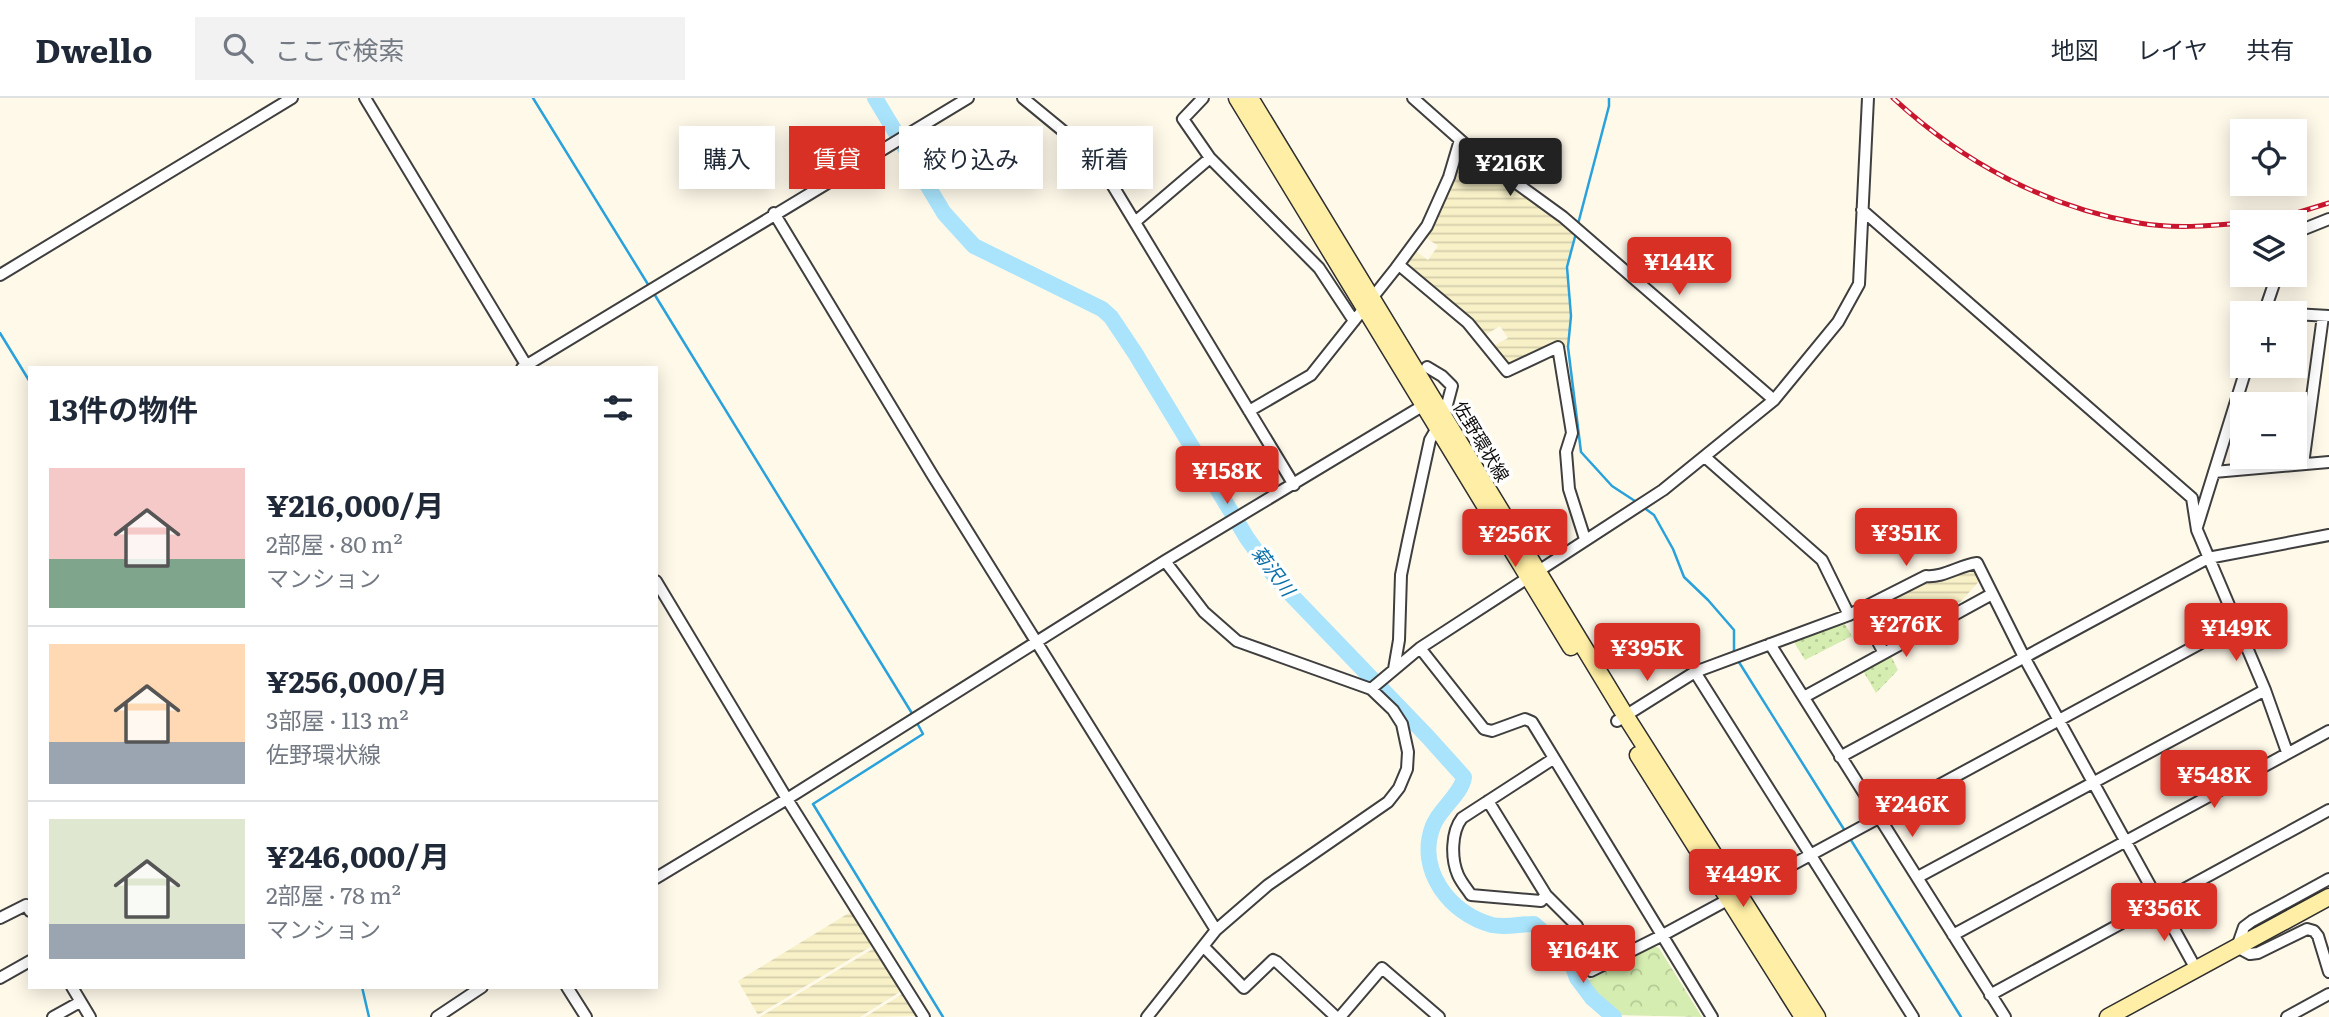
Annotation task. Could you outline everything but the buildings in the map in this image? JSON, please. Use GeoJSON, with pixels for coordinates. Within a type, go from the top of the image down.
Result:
{"type":"FeatureCollection","features":[{"type":"Feature","properties":{"kind":"main road","name":"佐野環状線"},"geometry":{"type":"LineString","coordinates":[[1237,98],[1369,303]]}},
{"type":"Feature","properties":{"kind":"main road","name":"佐野環状線"},"geometry":{"type":"LineString","coordinates":[[1250,98],[1369,303],[1621,718],[1734,896],[1816,1017]]}},
{"type":"Feature","properties":{"kind":"main road","name":"佐野環状線"},"geometry":{"type":"LineString","coordinates":[[1734,896],[1803,1017]]}},
{"type":"Feature","properties":{"kind":"main road"},"geometry":{"type":"LineString","coordinates":[[2108,1017],[2329,897]]}},
{"type":"Feature","properties":{"kind":"street"},"geometry":{"type":"LineString","coordinates":[[0,275],[292,98]]}},
{"type":"Feature","properties":{"kind":"street"},"geometry":{"type":"LineString","coordinates":[[365,98],[524,366]]}},
{"type":"Feature","properties":{"kind":"street"},"geometry":{"type":"LineString","coordinates":[[527,366],[774,213],[968,98]]}},
{"type":"Feature","properties":{"kind":"street"},"geometry":{"type":"LineString","coordinates":[[1023,98],[1096,158],[1294,485]]}},
{"type":"Feature","properties":{"kind":"street"},"geometry":{"type":"LineString","coordinates":[[1203,98],[1183,119],[1210,158],[1320,268],[1354,321]]}},
{"type":"Feature","properties":{"kind":"street"},"geometry":{"type":"LineString","coordinates":[[1413,98],[1460,140],[1563,217],[1774,400]]}},
{"type":"Feature","properties":{"kind":"street"},"geometry":{"type":"LineString","coordinates":[[1860,98],[1868,110]]}},
{"type":"Feature","properties":{"kind":"street"},"geometry":{"type":"LineString","coordinates":[[1371,689],[1420,648],[1532,573],[1639,507],[1774,400],[1838,322],[1859,284],[1868,98]]}},
{"type":"Feature","properties":{"kind":"street"},"geometry":{"type":"LineString","coordinates":[[1250,411],[1311,374],[1399,265],[1427,226],[1449,177],[1460,140]]}},
{"type":"Feature","properties":{"kind":"street"},"geometry":{"type":"LineString","coordinates":[[1135,222],[1210,158]]}},
{"type":"Feature","properties":{"kind":"street"},"geometry":{"type":"LineString","coordinates":[[1862,210],[2192,498],[2197,530],[2265,690],[2287,752]]}},
{"type":"Feature","properties":{"kind":"street"},"geometry":{"type":"LineString","coordinates":[[774,213],[933,476],[1216,930]]}},
{"type":"Feature","properties":{"kind":"street"},"geometry":{"type":"LineString","coordinates":[[2307,228],[2329,219]]}},
{"type":"Feature","properties":{"kind":"street"},"geometry":{"type":"LineString","coordinates":[[1399,265],[1462,318],[1507,371],[1558,347],[1572,433],[1566,452],[1569,489],[1585,539]]}},
{"type":"Feature","properties":{"kind":"street"},"geometry":{"type":"LineString","coordinates":[[2307,314],[2326,316],[2307,438]]}},
{"type":"Feature","properties":{"kind":"street"},"geometry":{"type":"LineString","coordinates":[[1394,669],[1399,640],[1401,575],[1430,440],[1441,422],[1452,386],[1427,367]]}},
{"type":"Feature","properties":{"kind":"street"},"geometry":{"type":"LineString","coordinates":[[2197,530],[2243,378]]}},
{"type":"Feature","properties":{"kind":"street"},"geometry":{"type":"LineString","coordinates":[[658,877],[787,799],[1165,561],[1429,403]]}},
{"type":"Feature","properties":{"kind":"street"},"geometry":{"type":"LineString","coordinates":[[1705,457],[1822,560],[1854,612],[1884,653]]}},
{"type":"Feature","properties":{"kind":"street"},"geometry":{"type":"LineString","coordinates":[[2307,464],[2329,461]]}},
{"type":"Feature","properties":{"kind":"street"},"geometry":{"type":"LineString","coordinates":[[2214,472],[2247,469]]}},
{"type":"Feature","properties":{"kind":"street"},"geometry":{"type":"LineString","coordinates":[[1840,757],[2208,558],[2329,536]]}},
{"type":"Feature","properties":{"kind":"street"},"geometry":{"type":"LineString","coordinates":[[1147,1017],[1216,930],[1268,885],[1388,802],[1399,788],[1407,769],[1406,739],[1402,724],[1393,710],[1371,689],[1237,641],[1204,612],[1165,561]]}},
{"type":"Feature","properties":{"kind":"street"},"geometry":{"type":"LineString","coordinates":[[1621,718],[1695,672],[1854,612],[1926,576],[1934,577],[1964,565],[1977,563],[2024,657],[2196,969]]}},
{"type":"Feature","properties":{"kind":"street"},"geometry":{"type":"LineString","coordinates":[[658,585],[787,799],[924,1017]]}},
{"type":"Feature","properties":{"kind":"street"},"geometry":{"type":"LineString","coordinates":[[1804,697],[1992,594]]}},
{"type":"Feature","properties":{"kind":"street"},"geometry":{"type":"LineString","coordinates":[[1488,801],[1546,895],[1577,926],[1591,971],[1661,936],[2236,624]]}},
{"type":"Feature","properties":{"kind":"street"},"geometry":{"type":"LineString","coordinates":[[1770,644],[2005,1017]]}},
{"type":"Feature","properties":{"kind":"street"},"geometry":{"type":"LineString","coordinates":[[1420,648],[1484,729],[1492,731],[1516,721],[1529,719],[1712,1017]]}},
{"type":"Feature","properties":{"kind":"street"},"geometry":{"type":"LineString","coordinates":[[1695,672],[1913,1017]]}},
{"type":"Feature","properties":{"kind":"street"},"geometry":{"type":"LineString","coordinates":[[1918,877],[2265,690]]}},
{"type":"Feature","properties":{"kind":"street"},"geometry":{"type":"LineString","coordinates":[[1953,935],[2329,731]]}},
{"type":"Feature","properties":{"kind":"street"},"geometry":{"type":"LineString","coordinates":[[1546,895],[1541,901],[1471,895],[1459,877],[1454,845],[1457,824],[1462,818],[1553,759]]}},
{"type":"Feature","properties":{"kind":"street"},"geometry":{"type":"LineString","coordinates":[[1990,995],[2329,810]]}},
{"type":"Feature","properties":{"kind":"street"},"geometry":{"type":"LineString","coordinates":[[2329,878],[2252,921],[2244,928],[2237,947],[2250,954],[2258,953],[2306,929],[2314,931],[2329,972]]}},
{"type":"Feature","properties":{"kind":"street"},"geometry":{"type":"LineString","coordinates":[[1,914],[26,905],[28,908]]}},
{"type":"Feature","properties":{"kind":"street"},"geometry":{"type":"LineString","coordinates":[[1204,947],[1244,988],[1273,960],[1277,962],[1338,1017],[1382,968],[1439,1017]]}},
{"type":"Feature","properties":{"kind":"street"},"geometry":{"type":"LineString","coordinates":[[0,978],[28,962]]}},
{"type":"Feature","properties":{"kind":"street"},"geometry":{"type":"LineString","coordinates":[[73,989],[90,1017]]}},
{"type":"Feature","properties":{"kind":"street"},"geometry":{"type":"LineString","coordinates":[[437,1017],[479,989]]}},
{"type":"Feature","properties":{"kind":"street"},"geometry":{"type":"LineString","coordinates":[[568,989],[586,1017]]}},
{"type":"Feature","properties":{"kind":"street"},"geometry":{"type":"LineString","coordinates":[[2287,1017],[2329,994]]}},
{"type":"Feature","properties":{"kind":"street"},"geometry":{"type":"LineString","coordinates":[[53,1017],[80,1002]]}},
{"type":"Feature","properties":{"kind":"shaded area"},"geometry":{"type":"Polygon","coordinates":[[[1467,146],[1576,228],[1567,267],[1571,316],[1568,347],[1558,347],[1507,371],[1491,347],[1508,338],[1500,326],[1484,336],[1399,265],[1411,248],[1428,260],[1438,246],[1424,236],[1454,159],[1467,146]]]}},
{"type":"Feature","properties":{"kind":"shaded area"},"geometry":{"type":"Polygon","coordinates":[[[1977,563],[1984,576],[1942,622],[1902,643],[1879,603],[1977,563]]]}},
{"type":"Feature","properties":{"kind":"shaded area"},"geometry":{"type":"Polygon","coordinates":[[[852,911],[872,946],[758,1015],[738,981],[852,911]]]}},
{"type":"Feature","properties":{"kind":"shaded area"},"geometry":{"type":"Polygon","coordinates":[[[876,947],[903,990],[860,1017],[760,1017],[876,947]]]}},
{"type":"Feature","properties":{"kind":"shaded area"},"geometry":{"type":"Polygon","coordinates":[[[904,993],[918,1016],[865,1017],[904,993]]]}},
{"type":"Feature","properties":{"kind":"green space"},"geometry":{"type":"Polygon","coordinates":[[[1843,621],[1852,636],[1805,660],[1792,639],[1843,621]]]}},
{"type":"Feature","properties":{"kind":"green space"},"geometry":{"type":"Polygon","coordinates":[[[1890,654],[1898,670],[1876,693],[1862,669],[1890,654]]]}},
{"type":"Feature","properties":{"kind":"green space"},"geometry":{"type":"Polygon","coordinates":[[[1652,946],[1659,948],[1702,1017],[1615,1015],[1595,998],[1586,982],[1652,946]]]}},
{"type":"Feature","properties":{"kind":"waterway"},"geometry":{"type":"LineString","coordinates":[[533,98],[649,286]]}},
{"type":"Feature","properties":{"kind":"waterway","name":"菊沢川"},"geometry":{"type":"LineString","coordinates":[[875,98],[944,213],[974,246],[1102,309],[1111,317],[1247,538],[1277,580],[1464,777],[1459,789],[1436,820],[1429,842],[1429,858],[1440,888],[1463,911],[1492,925],[1534,924],[1562,949],[1570,959],[1577,978],[1592,998],[1614,1017]]}},
{"type":"Feature","properties":{"kind":"waterway"},"geometry":{"type":"LineString","coordinates":[[1578,224],[1609,98]]}},
{"type":"Feature","properties":{"kind":"waterway"},"geometry":{"type":"LineString","coordinates":[[1576,233],[1567,267],[1571,316],[1568,347],[1581,452],[1612,486],[1638,503]]}},
{"type":"Feature","properties":{"kind":"waterway"},"geometry":{"type":"LineString","coordinates":[[653,292],[913,715]]}},
{"type":"Feature","properties":{"kind":"waterway"},"geometry":{"type":"LineString","coordinates":[[0,333],[28,379]]}},
{"type":"Feature","properties":{"kind":"waterway"},"geometry":{"type":"LineString","coordinates":[[1643,507],[1654,515],[1673,549],[1684,577],[1734,630],[1734,653]]}},
{"type":"Feature","properties":{"kind":"waterway"},"geometry":{"type":"LineString","coordinates":[[1737,659],[1845,831]]}},
{"type":"Feature","properties":{"kind":"waterway"},"geometry":{"type":"LineString","coordinates":[[916,721],[923,734],[813,804],[943,1017]]}},
{"type":"Feature","properties":{"kind":"waterway"},"geometry":{"type":"LineString","coordinates":[[1849,837],[1961,1017]]}},
{"type":"Feature","properties":{"kind":"waterway"},"geometry":{"type":"LineString","coordinates":[[362,989],[369,1017]]}},
{"type":"Feature","properties":{"kind":"railway"},"geometry":{"type":"LineString","coordinates":[[1893,98],[1947,142],[1977,161],[2038,193],[2071,206],[2152,225],[2230,224]]}},
{"type":"Feature","properties":{"kind":"railway"},"geometry":{"type":"LineString","coordinates":[[2306,210],[2329,203]]}}]}
